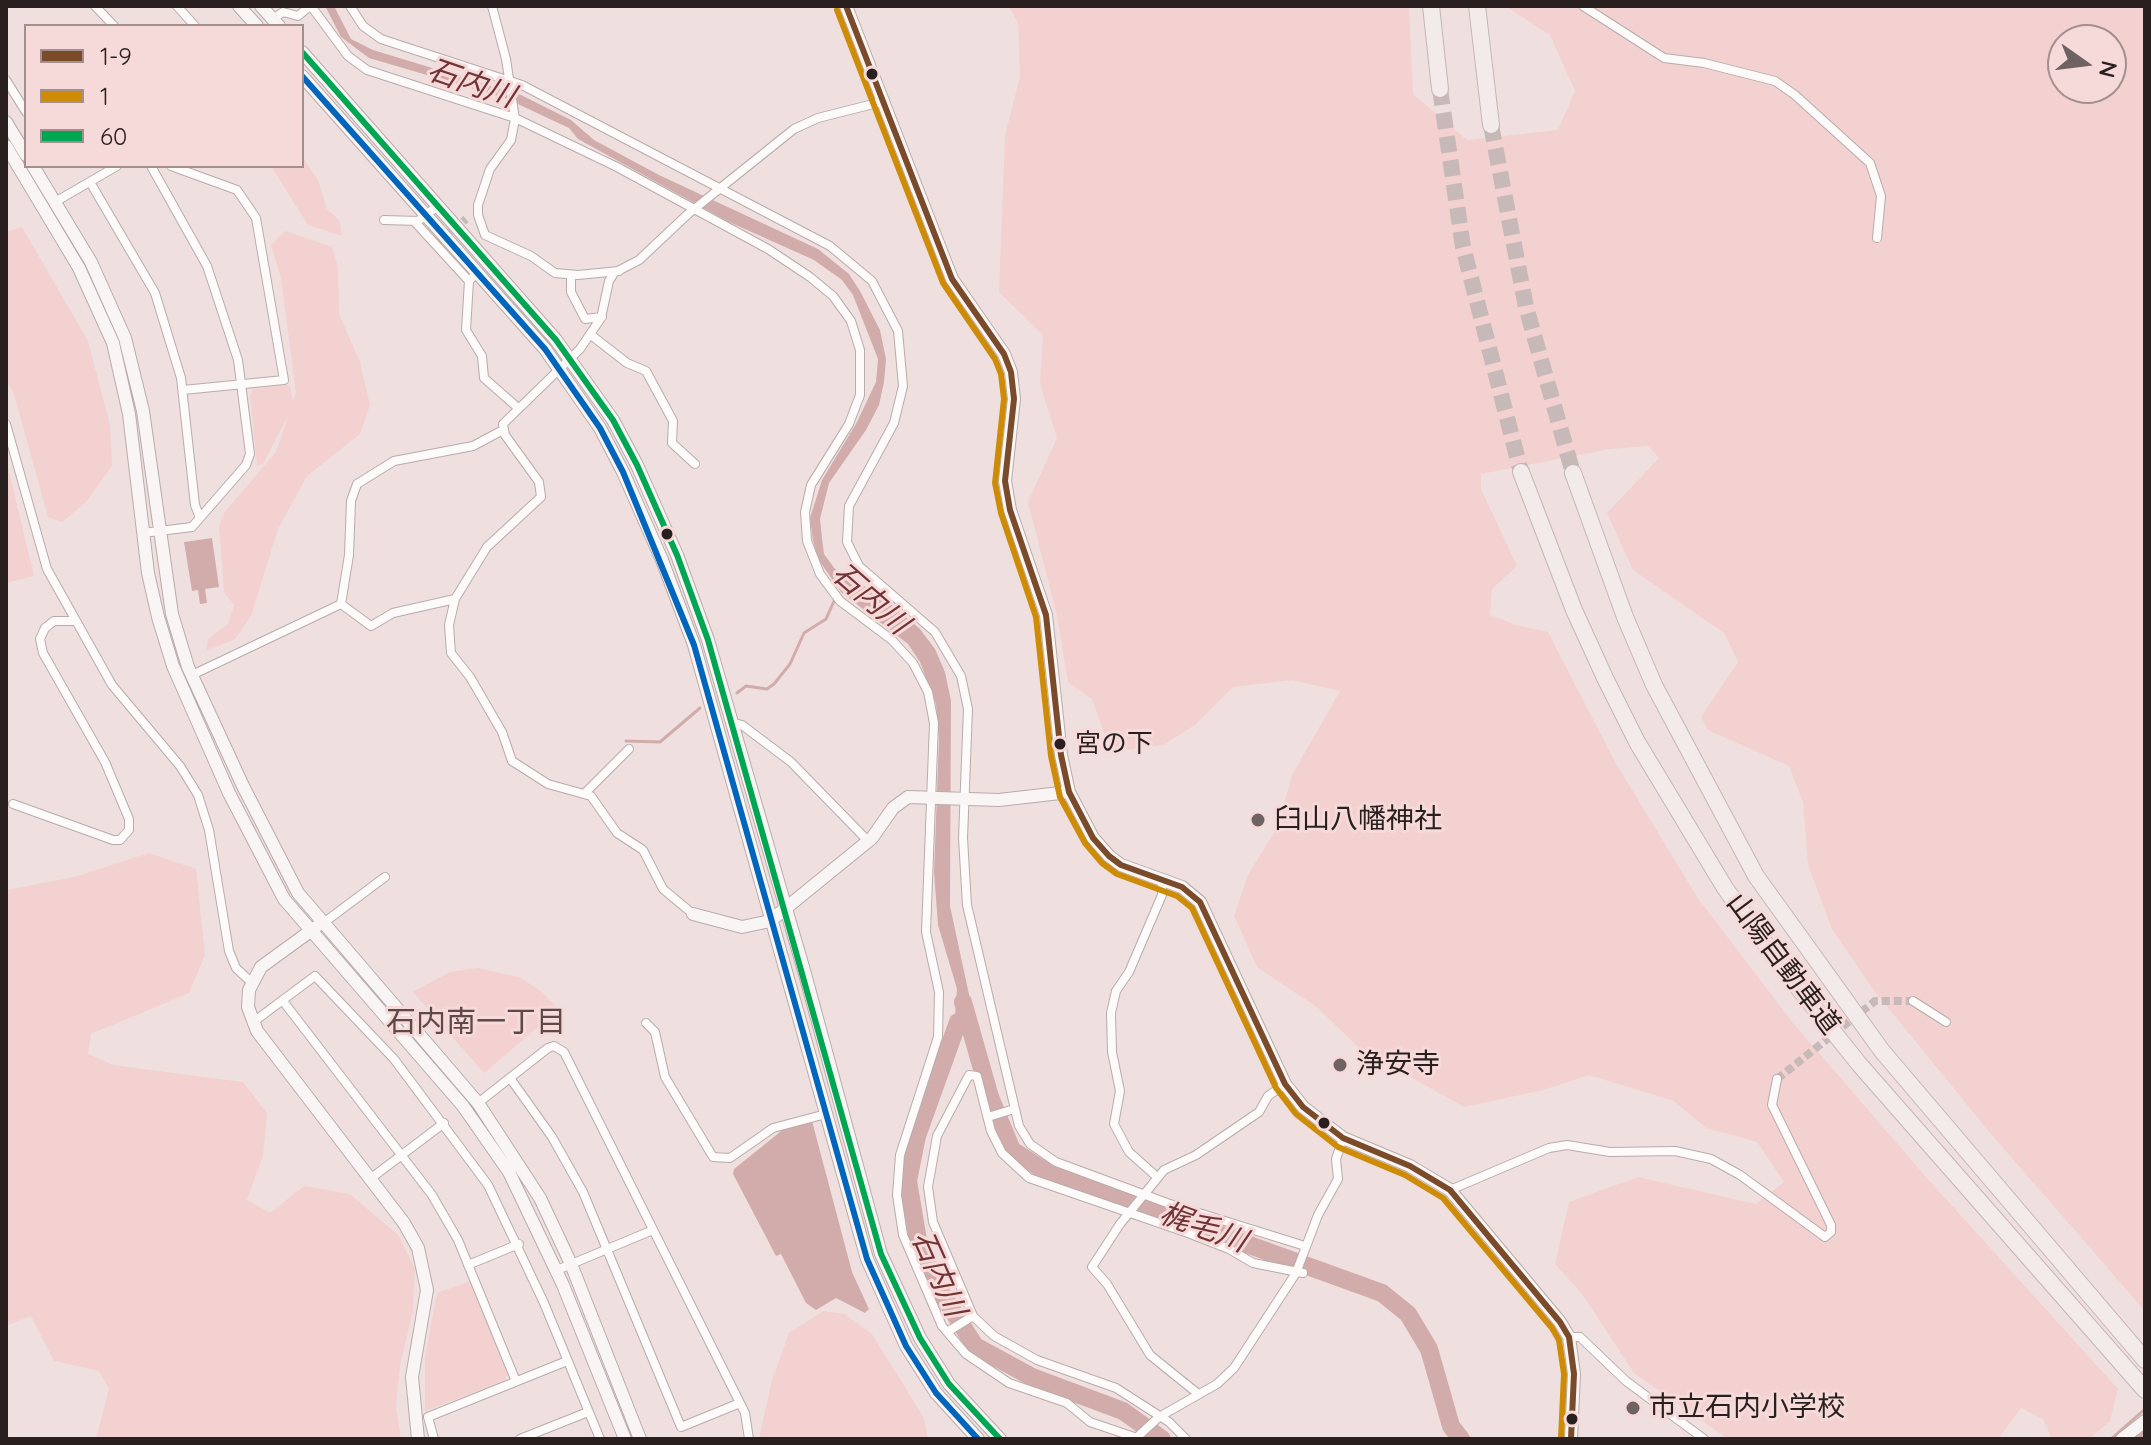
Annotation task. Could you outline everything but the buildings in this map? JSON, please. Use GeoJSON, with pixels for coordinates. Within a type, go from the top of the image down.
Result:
{"type":"FeatureCollection","features":[{"type":"Feature","properties":{"kind":"highway"},"geometry":{"type":"LineString","coordinates":[[1431,6],[1440,89]]}},
{"type":"Feature","properties":{"kind":"highway"},"geometry":{"type":"LineString","coordinates":[[1477,6],[1491,125]]}},
{"type":"Feature","properties":{"kind":"highway","name":"山陽自動車道"},"geometry":{"type":"LineString","coordinates":[[1521,472],[1605,678],[1637,742],[1725,888],[1785,971],[1859,1064],[2145,1390]]}},
{"type":"Feature","properties":{"kind":"highway","name":"山陽自動車道"},"geometry":{"type":"LineString","coordinates":[[1573,473],[1625,617],[1654,685],[1756,876],[1882,1051],[2145,1360]]}},
{"type":"Feature","properties":{"kind":"main road"},"geometry":{"type":"LineString","coordinates":[[239,6],[255,24]]}},
{"type":"Feature","properties":{"kind":"main road"},"geometry":{"type":"LineString","coordinates":[[261,6],[276,22]]}},
{"type":"Feature","properties":{"kind":"main road"},"geometry":{"type":"LineString","coordinates":[[846,6],[952,279],[1004,354],[1011,372],[1014,399],[1005,481],[1010,510],[1046,615],[1061,755],[1069,792],[1093,838],[1109,856],[1121,865],[1182,887],[1200,902],[1285,1084],[1311,1115],[1343,1138],[1410,1166],[1450,1190],[1569,1337],[1574,1374],[1571,1439]]}},
{"type":"Feature","properties":{"kind":"main road"},"geometry":{"type":"LineString","coordinates":[[304,54],[439,205],[571,360],[613,420],[667,532],[708,640],[881,1254],[927,1350],[949,1384],[1000,1439]]}},
{"type":"Feature","properties":{"kind":"main road"},"geometry":{"type":"LineString","coordinates":[[304,78],[427,216],[473,277],[561,371],[600,428],[623,472],[676,595],[773,919],[863,1247],[893,1321],[936,1393],[978,1439]]}},
{"type":"Feature","properties":{"kind":"main road"},"geometry":{"type":"LineString","coordinates":[[6,122],[24,152]]}},
{"type":"Feature","properties":{"kind":"main road"},"geometry":{"type":"LineString","coordinates":[[6,146],[79,268],[113,343],[129,414],[143,533],[158,617],[173,666],[265,865],[284,899],[309,932],[478,1124],[526,1204],[557,1270],[625,1439]]}},
{"type":"Feature","properties":{"kind":"main road"},"geometry":{"type":"LineString","coordinates":[[34,168],[91,262],[125,338],[143,411],[172,614],[192,675],[278,857],[322,924],[478,1103],[540,1198],[571,1264],[640,1439]]}},
{"type":"Feature","properties":{"kind":"main road"},"geometry":{"type":"LineString","coordinates":[[693,914],[745,927],[773,919],[868,841],[901,800],[933,797],[1039,798],[1069,792]]}},
{"type":"Feature","properties":{"kind":"main road"},"geometry":{"type":"LineString","coordinates":[[322,924],[261,967],[251,982],[247,998],[252,1023],[412,1235],[426,1275],[427,1304],[412,1377],[418,1439]]}},
{"type":"Feature","properties":{"kind":"main road"},"geometry":{"type":"LineString","coordinates":[[2122,1439],[2145,1421]]}},
{"type":"Feature","properties":{"kind":"street"},"geometry":{"type":"LineString","coordinates":[[95,6],[112,24]]}},
{"type":"Feature","properties":{"kind":"street"},"geometry":{"type":"LineString","coordinates":[[177,6],[193,24]]}},
{"type":"Feature","properties":{"kind":"street"},"geometry":{"type":"LineString","coordinates":[[276,22],[283,12],[298,16],[310,6],[348,56],[367,70],[515,117],[696,208],[768,249],[822,286],[843,308],[857,335],[862,365],[860,395],[849,424],[811,485],[805,512],[807,541],[820,574],[840,601],[892,640],[921,677],[934,723],[926,932],[939,992],[938,1040],[905,1135],[897,1195],[910,1254],[947,1331],[966,1354],[1009,1383],[1067,1403],[1090,1422],[1138,1438],[1160,1417],[1234,1368],[1286,1293],[1299,1271],[1304,1248],[1338,1179],[1336,1159],[1343,1138]]}},
{"type":"Feature","properties":{"kind":"street"},"geometry":{"type":"LineString","coordinates":[[350,6],[363,26],[381,39],[510,82],[845,256],[872,281],[892,313],[904,368],[899,405],[885,439],[849,506],[845,533],[859,566],[929,626],[954,660],[968,709],[964,798],[967,905],[1013,1110],[1024,1135],[1047,1157],[1145,1195],[1304,1248]]}},
{"type":"Feature","properties":{"kind":"street"},"geometry":{"type":"LineString","coordinates":[[492,6],[515,117],[510,142],[488,176],[473,216],[488,238],[531,256],[550,271],[571,276],[619,271]]}},
{"type":"Feature","properties":{"kind":"street"},"geometry":{"type":"LineString","coordinates":[[1583,6],[1664,58],[1704,63],[1775,81],[1795,95],[1870,163],[1881,196],[1877,238]]}},
{"type":"Feature","properties":{"kind":"street"},"geometry":{"type":"LineString","coordinates":[[6,80],[24,109]]}},
{"type":"Feature","properties":{"kind":"street"},"geometry":{"type":"LineString","coordinates":[[341,604],[349,555],[351,501],[357,484],[394,461],[473,446],[503,430],[506,419],[517,407],[561,371],[591,335],[602,317],[609,281],[619,271],[639,260],[719,188],[794,129],[818,118],[885,101]]}},
{"type":"Feature","properties":{"kind":"street"},"geometry":{"type":"LineString","coordinates":[[55,202],[114,168]]}},
{"type":"Feature","properties":{"kind":"street"},"geometry":{"type":"LineString","coordinates":[[143,533],[189,528],[248,462],[237,359],[206,263],[152,168]]}},
{"type":"Feature","properties":{"kind":"street"},"geometry":{"type":"LineString","coordinates":[[176,168],[237,190],[257,220],[284,380],[183,390]]}},
{"type":"Feature","properties":{"kind":"street"},"geometry":{"type":"LineString","coordinates":[[90,182],[152,287],[183,390],[195,505],[200,518]]}},
{"type":"Feature","properties":{"kind":"street"},"geometry":{"type":"LineString","coordinates":[[384,220],[414,221],[427,216],[439,205]]}},
{"type":"Feature","properties":{"kind":"street"},"geometry":{"type":"LineString","coordinates":[[414,221],[434,245],[473,277],[464,324],[482,356],[482,373],[517,407]]}},
{"type":"Feature","properties":{"kind":"street"},"geometry":{"type":"LineString","coordinates":[[571,276],[571,292],[585,319],[602,317]]}},
{"type":"Feature","properties":{"kind":"street"},"geometry":{"type":"LineString","coordinates":[[591,335],[627,363],[646,371],[672,418],[672,443],[695,464]]}},
{"type":"Feature","properties":{"kind":"street"},"geometry":{"type":"LineString","coordinates":[[6,424],[47,569],[112,685],[180,766],[198,795],[209,830],[229,951],[236,968],[251,982]]}},
{"type":"Feature","properties":{"kind":"street"},"geometry":{"type":"LineString","coordinates":[[503,430],[539,482],[541,497],[487,547],[455,599],[450,619],[451,653],[470,677],[503,733],[512,761],[548,784],[585,793],[617,833],[643,850],[663,889],[693,914]]}},
{"type":"Feature","properties":{"kind":"street"},"geometry":{"type":"LineString","coordinates":[[341,604],[371,626],[398,612],[455,599]]}},
{"type":"Feature","properties":{"kind":"street"},"geometry":{"type":"LineString","coordinates":[[192,675],[341,604]]}},
{"type":"Feature","properties":{"kind":"street"},"geometry":{"type":"LineString","coordinates":[[13,804],[113,840],[120,840],[129,830],[129,819],[105,762],[43,653],[40,639],[45,628],[54,621],[76,621]]}},
{"type":"Feature","properties":{"kind":"street"},"geometry":{"type":"LineString","coordinates":[[730,722],[742,725],[791,762],[868,841]]}},
{"type":"Feature","properties":{"kind":"street"},"geometry":{"type":"LineString","coordinates":[[585,793],[629,749]]}},
{"type":"Feature","properties":{"kind":"street"},"geometry":{"type":"LineString","coordinates":[[322,924],[385,877]]}},
{"type":"Feature","properties":{"kind":"street"},"geometry":{"type":"LineString","coordinates":[[1157,1177],[1129,1152],[1114,1124],[1120,1091],[1112,1052],[1111,1013],[1116,991],[1129,972],[1162,895],[1161,878]]}},
{"type":"Feature","properties":{"kind":"street"},"geometry":{"type":"LineString","coordinates":[[252,1023],[315,976],[394,1059],[488,1185],[519,1244],[600,1439]]}},
{"type":"Feature","properties":{"kind":"street"},"geometry":{"type":"LineString","coordinates":[[283,1001],[432,1195],[468,1265],[515,1379]]}},
{"type":"Feature","properties":{"kind":"street"},"geometry":{"type":"LineString","coordinates":[[1913,1001],[1946,1022]]}},
{"type":"Feature","properties":{"kind":"street"},"geometry":{"type":"LineString","coordinates":[[646,1023],[655,1032],[665,1077],[713,1157],[730,1158],[775,1127],[826,1114]]}},
{"type":"Feature","properties":{"kind":"street"},"geometry":{"type":"LineString","coordinates":[[478,1103],[548,1048],[560,1048],[564,1052],[740,1403],[748,1422],[749,1439]]}},
{"type":"Feature","properties":{"kind":"street"},"geometry":{"type":"LineString","coordinates":[[1186,1439],[1160,1417],[1116,1388],[1039,1361],[1006,1344],[973,1316],[933,1222],[929,1170],[937,1136],[971,1073],[977,1076],[1002,1153],[1019,1172],[1052,1188],[1131,1212],[1229,1249],[1253,1263],[1299,1271]]}},
{"type":"Feature","properties":{"kind":"street"},"geometry":{"type":"LineString","coordinates":[[510,1078],[560,1151],[609,1248],[681,1427],[740,1403]]}},
{"type":"Feature","properties":{"kind":"street"},"geometry":{"type":"LineString","coordinates":[[1450,1190],[1549,1148],[1567,1145],[1610,1152],[1675,1151],[1711,1159],[1740,1175],[1825,1237],[1831,1232],[1831,1225],[1772,1105],[1777,1079]]}},
{"type":"Feature","properties":{"kind":"street"},"geometry":{"type":"LineString","coordinates":[[1197,1393],[1150,1355],[1092,1267],[1157,1177],[1259,1112],[1268,1096],[1285,1084]]}},
{"type":"Feature","properties":{"kind":"street"},"geometry":{"type":"LineString","coordinates":[[988,1117],[1013,1110]]}},
{"type":"Feature","properties":{"kind":"street"},"geometry":{"type":"LineString","coordinates":[[370,1179],[444,1123]]}},
{"type":"Feature","properties":{"kind":"street"},"geometry":{"type":"LineString","coordinates":[[557,1270],[653,1230]]}},
{"type":"Feature","properties":{"kind":"street"},"geometry":{"type":"LineString","coordinates":[[468,1265],[519,1244]]}},
{"type":"Feature","properties":{"kind":"street"},"geometry":{"type":"LineString","coordinates":[[947,1331],[973,1316]]}},
{"type":"Feature","properties":{"kind":"street"},"geometry":{"type":"LineString","coordinates":[[1569,1337],[1580,1337],[1626,1381],[1704,1439]]}},
{"type":"Feature","properties":{"kind":"street"},"geometry":{"type":"LineString","coordinates":[[434,1439],[428,1417],[515,1379],[567,1361]]}},
{"type":"Feature","properties":{"kind":"street"},"geometry":{"type":"LineString","coordinates":[[520,1439],[588,1412]]}},
{"type":"Feature","properties":{"kind":"shaded area"},"geometry":{"type":"Polygon","coordinates":[[[1009,6],[1409,6],[1413,94],[1467,140],[1558,130],[1575,91],[1550,35],[1505,6],[2145,6],[2145,1311],[1991,1134],[1872,988],[1832,929],[1808,865],[1803,802],[1789,766],[1708,730],[1701,717],[1738,662],[1724,633],[1633,570],[1607,513],[1659,458],[1648,446],[1610,449],[1481,474],[1481,489],[1517,566],[1492,589],[1490,615],[1548,632],[1614,760],[1697,897],[1793,1023],[1926,1177],[2118,1389],[2110,1421],[2089,1439],[2052,1439],[2043,1419],[2021,1408],[1998,1439],[1728,1439],[1634,1373],[1582,1294],[1555,1264],[1569,1202],[1638,1177],[1756,1204],[1784,1182],[1757,1142],[1706,1128],[1674,1101],[1589,1075],[1543,1090],[1464,1107],[1359,1048],[1318,1008],[1257,967],[1234,916],[1248,875],[1278,826],[1292,775],[1340,691],[1292,680],[1233,687],[1195,725],[1163,745],[1111,752],[1092,699],[1068,682],[1057,616],[1028,502],[1057,438],[1040,384],[1043,335],[999,292],[1005,135],[1020,77],[1018,23],[1009,6]]]}},
{"type":"Feature","properties":{"kind":"shaded area"},"geometry":{"type":"Polygon","coordinates":[[[304,159],[318,180],[327,209],[339,220],[342,236],[308,225],[272,168],[304,168],[304,159]]]}},
{"type":"Feature","properties":{"kind":"shaded area"},"geometry":{"type":"Polygon","coordinates":[[[22,227],[88,341],[110,425],[112,466],[86,502],[62,522],[48,517],[14,394],[6,380],[6,232],[22,227]]]}},
{"type":"Feature","properties":{"kind":"shaded area"},"geometry":{"type":"Polygon","coordinates":[[[285,231],[332,247],[338,267],[339,314],[360,362],[370,405],[360,434],[307,476],[278,529],[251,616],[235,639],[206,651],[208,639],[228,624],[234,605],[224,592],[219,526],[224,513],[276,452],[289,414],[263,464],[257,466],[250,395],[253,389],[286,385],[290,386],[293,401],[296,393],[281,278],[271,245],[285,231]]]}},
{"type":"Feature","properties":{"kind":"shaded area"},"geometry":{"type":"Polygon","coordinates":[[[6,459],[34,576],[6,583],[6,459]]]}},
{"type":"Feature","properties":{"kind":"shaded area"},"geometry":{"type":"Polygon","coordinates":[[[149,853],[196,869],[205,955],[189,993],[91,1034],[88,1054],[113,1065],[243,1082],[267,1113],[263,1156],[247,1200],[270,1213],[304,1186],[350,1194],[399,1236],[415,1269],[413,1311],[400,1366],[396,1407],[401,1439],[96,1439],[109,1389],[99,1371],[54,1361],[31,1316],[6,1326],[6,890],[74,877],[149,853]]]}},
{"type":"Feature","properties":{"kind":"shaded area"},"geometry":{"type":"Polygon","coordinates":[[[478,968],[519,977],[542,992],[559,1009],[484,1073],[413,992],[450,972],[478,968]]]}},
{"type":"Feature","properties":{"kind":"shaded area"},"geometry":{"type":"Polygon","coordinates":[[[470,1281],[508,1374],[504,1381],[425,1411],[425,1357],[437,1293],[470,1281]]]}},
{"type":"Feature","properties":{"kind":"shaded area"},"geometry":{"type":"Polygon","coordinates":[[[824,1311],[844,1314],[872,1334],[924,1418],[928,1439],[759,1439],[772,1380],[789,1333],[824,1311]]]}},
{"type":"Feature","properties":{"kind":"water"},"geometry":{"type":"Polygon","coordinates":[[[325,6],[334,6],[351,39],[373,50],[521,95],[571,120],[594,140],[659,175],[818,249],[849,274],[860,291],[880,330],[886,359],[884,382],[879,405],[866,430],[829,483],[820,519],[822,538],[824,554],[835,569],[881,596],[920,629],[935,649],[945,672],[951,701],[950,906],[974,1018],[944,1052],[955,1017],[957,989],[938,925],[934,872],[939,738],[936,704],[920,662],[908,644],[841,592],[818,559],[810,518],[822,480],[857,422],[876,382],[878,359],[853,295],[842,280],[814,260],[727,221],[578,139],[569,128],[505,98],[369,58],[341,37],[325,6]]]}},
{"type":"Feature","properties":{"kind":"water"},"geometry":{"type":"Polygon","coordinates":[[[212,538],[219,587],[205,589],[207,603],[200,604],[198,590],[192,591],[184,542],[212,538]]]}},
{"type":"Feature","properties":{"kind":"water"},"geometry":{"type":"Polygon","coordinates":[[[812,1121],[852,1272],[869,1309],[865,1313],[836,1298],[816,1310],[806,1303],[781,1254],[776,1256],[733,1174],[734,1169],[785,1128],[812,1121]]]}},
{"type":"Feature","properties":{"kind":"waterway"},"geometry":{"type":"LineString","coordinates":[[737,693],[746,686],[767,689],[774,684],[790,664],[804,633],[826,619],[835,599]]}},
{"type":"Feature","properties":{"kind":"waterway"},"geometry":{"type":"LineString","coordinates":[[626,741],[660,742],[700,708]]}},
{"type":"Feature","properties":{"kind":"waterway","name":"梶毛川"},"geometry":{"type":"LineString","coordinates":[[963,1002],[990,1097],[1012,1150],[1045,1171],[1382,1293],[1408,1314],[1429,1349],[1451,1426],[1461,1439]]}},
{"type":"Feature","properties":{"kind":"waterway","name":"石内川"},"geometry":{"type":"LineString","coordinates":[[958,1022],[917,1136],[908,1181],[918,1240],[935,1283],[975,1346],[1032,1377],[1123,1411],[1162,1439]]}},
{"type":"Feature","properties":{"kind":"waterway"},"geometry":{"type":"LineString","coordinates":[[2111,1439],[2145,1409]]}},
{"type":"Feature","properties":{"kind":"tunnel"},"geometry":{"type":"LineString","coordinates":[[1440,89],[1463,247],[1521,472]]}},
{"type":"Feature","properties":{"kind":"tunnel"},"geometry":{"type":"LineString","coordinates":[[1491,125],[1526,307],[1573,473]]}},
{"type":"Feature","properties":{"kind":"tunnel"},"geometry":{"type":"LineString","coordinates":[[435,244],[466,219]]}},
{"type":"Feature","properties":{"kind":"tunnel"},"geometry":{"type":"LineString","coordinates":[[1777,1079],[1875,1001],[1913,1001]]}},
{"type":"Feature","properties":{"kind":"transit line","name":"1-9"},"geometry":{"type":"LineString","coordinates":[[846,6],[952,279],[1004,354],[1011,372],[1014,399],[1005,481],[1010,510],[1046,615],[1061,755],[1069,792],[1093,838],[1109,856],[1121,865],[1182,887],[1200,902],[1285,1084],[1303,1107],[1343,1138],[1410,1166],[1450,1190],[1560,1322],[1569,1337],[1574,1374],[1571,1439]]}},
{"type":"Feature","properties":{"kind":"transit line","name":"1"},"geometry":{"type":"LineString","coordinates":[[837,10],[943,283],[995,359],[1001,374],[1004,399],[995,483],[1001,513],[1036,617],[1051,756],[1060,797],[1085,843],[1102,863],[1117,874],[1177,896],[1192,908],[1276,1088],[1296,1114],[1338,1147],[1405,1175],[1443,1198],[1552,1328],[1559,1340],[1564,1374],[1561,1439]]}},
{"type":"Feature","properties":{"kind":"transit line","name":"60"},"geometry":{"type":"LineString","coordinates":[[304,54],[556,340],[613,420],[637,465],[677,555],[708,640],[881,1254],[920,1338],[949,1384],[1000,1439]]}},
{"type":"Feature","properties":{"kind":"transit line"},"geometry":{"type":"LineString","coordinates":[[304,78],[545,349],[600,428],[623,472],[694,645],[867,1259],[906,1346],[936,1393],[978,1439]]}},
{"type":"Feature","properties":{"kind":"place","name":"宮の下"},"geometry":{"type":"Point","coordinates":[1060,744]}},
{"type":"Feature","properties":{"kind":"place","name":"臼山八幡神社"},"geometry":{"type":"Point","coordinates":[1258,820]}},
{"type":"Feature","properties":{"kind":"place","name":"浄安寺"},"geometry":{"type":"Point","coordinates":[1340,1065]}},
{"type":"Feature","properties":{"kind":"place","name":"市立石内小学校"},"geometry":{"type":"Point","coordinates":[1633,1408]}},
{"type":"Feature","properties":{"kind":"district","name":"石内南一丁目"},"geometry":{"type":"Point","coordinates":[476,1023]}}]}
